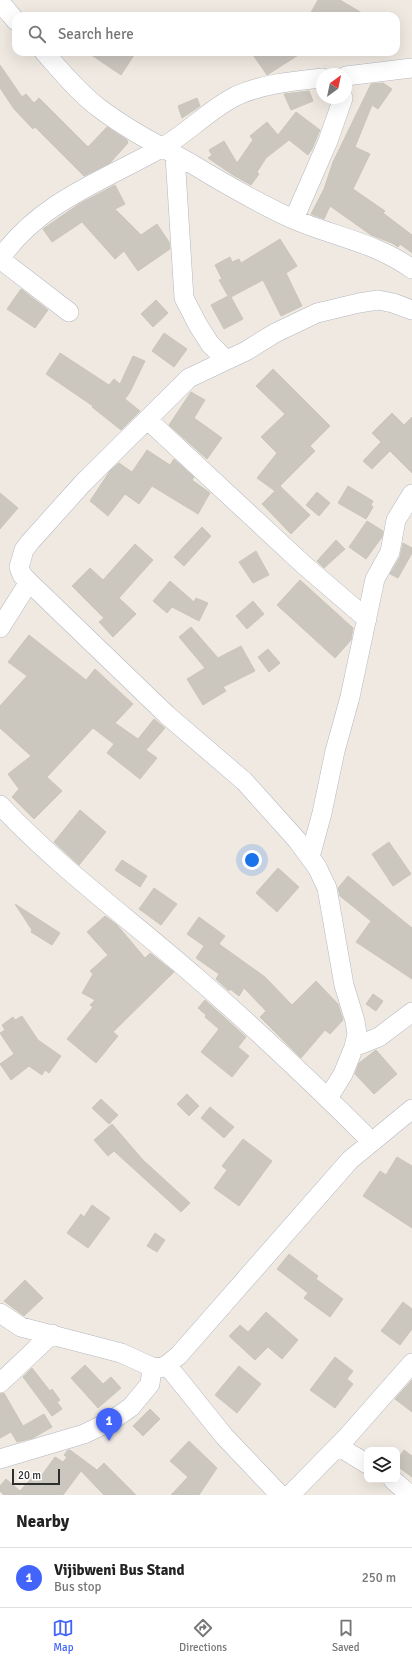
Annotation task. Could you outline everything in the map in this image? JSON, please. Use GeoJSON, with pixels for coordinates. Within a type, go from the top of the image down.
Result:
{"type":"FeatureCollection","features":[{"type":"Feature","properties":{"kind":"street"},"geometry":{"type":"LineString","coordinates":[[47,56],[64,75],[98,107],[129,128],[249,198],[294,219],[390,254],[412,268]]}},
{"type":"Feature","properties":{"kind":"street"},"geometry":{"type":"LineString","coordinates":[[352,79],[412,68]]}},
{"type":"Feature","properties":{"kind":"street"},"geometry":{"type":"LineString","coordinates":[[69,312],[0,259],[29,225],[103,177],[169,151],[207,113],[236,96],[257,88],[316,79]]}},
{"type":"Feature","properties":{"kind":"street"},"geometry":{"type":"LineString","coordinates":[[294,219],[328,141],[341,104]]}},
{"type":"Feature","properties":{"kind":"street"},"geometry":{"type":"LineString","coordinates":[[169,151],[184,298],[210,344],[226,360]]}},
{"type":"Feature","properties":{"kind":"street"},"geometry":{"type":"LineString","coordinates":[[328,1098],[343,1074],[354,1047],[357,1034],[355,1021],[344,985],[327,888],[317,867],[297,840],[244,781],[167,715],[22,575],[19,567],[24,550],[30,542],[83,483],[189,378],[304,318],[332,308],[378,300],[393,303],[412,310]]}},
{"type":"Feature","properties":{"kind":"street"},"geometry":{"type":"LineString","coordinates":[[148,420],[304,565],[367,619]]}},
{"type":"Feature","properties":{"kind":"street"},"geometry":{"type":"LineString","coordinates":[[310,857],[335,751],[350,697],[375,579],[390,552],[396,520],[412,494]]}},
{"type":"Feature","properties":{"kind":"street"},"geometry":{"type":"LineString","coordinates":[[0,628],[29,582]]}},
{"type":"Feature","properties":{"kind":"street"},"geometry":{"type":"LineString","coordinates":[[0,805],[90,890],[197,978],[328,1098],[371,1141]]}},
{"type":"Feature","properties":{"kind":"street"},"geometry":{"type":"LineString","coordinates":[[354,1047],[379,1037],[412,1012]]}},
{"type":"Feature","properties":{"kind":"street"},"geometry":{"type":"LineString","coordinates":[[0,1459],[84,1434],[111,1421],[131,1406],[150,1384],[160,1366],[179,1354],[350,1160],[371,1141],[412,1109]]}},
{"type":"Feature","properties":{"kind":"street"},"geometry":{"type":"LineString","coordinates":[[0,1312],[21,1327],[121,1353],[160,1366],[280,1494],[338,1446],[412,1362]]}},
{"type":"Feature","properties":{"kind":"street"},"geometry":{"type":"LineString","coordinates":[[0,1383],[52,1334]]}},
{"type":"Feature","properties":{"kind":"street"},"geometry":{"type":"LineString","coordinates":[[338,1446],[364,1462]]}},
{"type":"Feature","properties":{"kind":"street"},"geometry":{"type":"LineString","coordinates":[[396,1483],[410,1495]]}},
{"type":"Feature","properties":{"kind":"building"},"geometry":{"type":"Polygon","coordinates":[[[318,0],[340,0],[360,12],[311,12],[318,0]]]}},
{"type":"Feature","properties":{"kind":"building"},"geometry":{"type":"Polygon","coordinates":[[[93,56],[133,56],[121,75],[93,56]]]}},
{"type":"Feature","properties":{"kind":"building"},"geometry":{"type":"Polygon","coordinates":[[[254,56],[297,56],[267,75],[254,56]]]}},
{"type":"Feature","properties":{"kind":"building"},"geometry":{"type":"Polygon","coordinates":[[[0,65],[22,97],[26,94],[34,103],[39,98],[88,147],[107,127],[127,140],[128,143],[110,163],[84,176],[35,127],[33,129],[14,109],[0,88],[0,65]]]}},
{"type":"Feature","properties":{"kind":"building"},"geometry":{"type":"Polygon","coordinates":[[[383,83],[392,89],[378,109],[372,105],[355,147],[370,154],[353,189],[385,211],[383,213],[412,235],[412,253],[400,244],[398,247],[392,243],[371,235],[330,206],[324,219],[311,214],[324,189],[333,162],[371,84],[383,83]]]}},
{"type":"Feature","properties":{"kind":"building"},"geometry":{"type":"Polygon","coordinates":[[[309,91],[313,101],[291,110],[284,94],[309,91]]]}},
{"type":"Feature","properties":{"kind":"building"},"geometry":{"type":"Polygon","coordinates":[[[197,98],[200,106],[182,118],[178,106],[197,98]]]}},
{"type":"Feature","properties":{"kind":"building"},"geometry":{"type":"Polygon","coordinates":[[[296,112],[320,130],[312,149],[308,155],[289,140],[266,158],[257,172],[259,174],[251,185],[208,158],[212,155],[209,150],[224,141],[237,163],[253,140],[250,136],[267,122],[278,135],[296,112]]]}},
{"type":"Feature","properties":{"kind":"building"},"geometry":{"type":"Polygon","coordinates":[[[115,185],[125,204],[115,209],[141,235],[157,224],[169,242],[170,249],[138,271],[124,251],[115,259],[82,222],[52,242],[43,229],[79,204],[115,185]]]}},
{"type":"Feature","properties":{"kind":"building"},"geometry":{"type":"Polygon","coordinates":[[[280,239],[297,266],[286,273],[302,306],[281,316],[263,280],[231,297],[243,319],[224,329],[211,305],[228,296],[219,280],[222,279],[215,265],[230,257],[232,262],[239,259],[241,263],[280,239]]]}},
{"type":"Feature","properties":{"kind":"building"},"geometry":{"type":"Polygon","coordinates":[[[21,289],[48,310],[35,328],[7,309],[21,289]]]}},
{"type":"Feature","properties":{"kind":"building"},"geometry":{"type":"Polygon","coordinates":[[[156,300],[168,313],[153,327],[141,314],[156,300]]]}},
{"type":"Feature","properties":{"kind":"building"},"geometry":{"type":"Polygon","coordinates":[[[164,333],[187,349],[174,367],[152,351],[164,333]]]}},
{"type":"Feature","properties":{"kind":"building"},"geometry":{"type":"Polygon","coordinates":[[[60,353],[109,385],[114,379],[120,384],[133,356],[145,361],[125,399],[140,411],[121,430],[92,407],[93,406],[46,374],[60,353]]]}},
{"type":"Feature","properties":{"kind":"building"},"geometry":{"type":"Polygon","coordinates":[[[273,369],[330,426],[310,446],[315,451],[280,486],[310,515],[291,534],[262,504],[275,491],[257,478],[277,453],[261,437],[285,414],[256,386],[273,369]]]}},
{"type":"Feature","properties":{"kind":"building"},"geometry":{"type":"Polygon","coordinates":[[[191,392],[205,400],[194,418],[222,438],[207,459],[169,425],[191,392]]]}},
{"type":"Feature","properties":{"kind":"building"},"geometry":{"type":"Polygon","coordinates":[[[392,413],[404,425],[412,417],[412,473],[390,451],[372,469],[363,461],[381,442],[372,433],[392,413]]]}},
{"type":"Feature","properties":{"kind":"building"},"geometry":{"type":"Polygon","coordinates":[[[147,450],[170,465],[174,459],[194,477],[192,480],[210,493],[198,514],[152,486],[139,504],[125,494],[108,516],[90,501],[110,471],[119,463],[132,472],[147,450]]]}},
{"type":"Feature","properties":{"kind":"building"},"geometry":{"type":"Polygon","coordinates":[[[348,486],[373,501],[371,505],[373,507],[366,519],[338,503],[348,486]]]}},
{"type":"Feature","properties":{"kind":"building"},"geometry":{"type":"Polygon","coordinates":[[[317,492],[330,503],[319,516],[306,505],[317,492]]]}},
{"type":"Feature","properties":{"kind":"building"},"geometry":{"type":"Polygon","coordinates":[[[0,493],[18,508],[0,529],[0,493]]]}},
{"type":"Feature","properties":{"kind":"building"},"geometry":{"type":"Polygon","coordinates":[[[367,521],[383,531],[382,537],[366,559],[349,547],[367,521]]]}},
{"type":"Feature","properties":{"kind":"building"},"geometry":{"type":"Polygon","coordinates":[[[202,527],[211,536],[184,566],[174,557],[202,527]]]}},
{"type":"Feature","properties":{"kind":"building"},"geometry":{"type":"Polygon","coordinates":[[[336,540],[345,549],[324,568],[317,561],[336,540]]]}},
{"type":"Feature","properties":{"kind":"building"},"geometry":{"type":"Polygon","coordinates":[[[403,543],[412,548],[412,553],[398,578],[390,574],[400,557],[403,543]]]}},
{"type":"Feature","properties":{"kind":"building"},"geometry":{"type":"Polygon","coordinates":[[[135,544],[153,560],[119,598],[136,614],[113,637],[99,622],[104,618],[72,586],[90,568],[103,580],[135,544]]]}},
{"type":"Feature","properties":{"kind":"building"},"geometry":{"type":"Polygon","coordinates":[[[256,551],[269,575],[253,583],[239,562],[256,551]]]}},
{"type":"Feature","properties":{"kind":"building"},"geometry":{"type":"Polygon","coordinates":[[[300,580],[353,628],[351,640],[335,658],[277,605],[300,580]]]}},
{"type":"Feature","properties":{"kind":"building"},"geometry":{"type":"Polygon","coordinates":[[[170,581],[194,602],[196,598],[208,603],[199,621],[172,607],[167,613],[153,601],[170,581]]]}},
{"type":"Feature","properties":{"kind":"building"},"geometry":{"type":"Polygon","coordinates":[[[253,601],[264,614],[247,629],[236,616],[253,601]]]}},
{"type":"Feature","properties":{"kind":"building"},"geometry":{"type":"Polygon","coordinates":[[[191,627],[218,658],[241,646],[255,671],[223,687],[226,691],[203,705],[187,679],[205,668],[179,637],[191,627]]]}},
{"type":"Feature","properties":{"kind":"building"},"geometry":{"type":"Polygon","coordinates":[[[29,635],[86,680],[95,669],[133,704],[115,723],[138,739],[154,719],[165,728],[146,750],[157,758],[140,779],[107,753],[114,744],[93,728],[47,777],[62,791],[34,819],[12,797],[19,789],[8,774],[31,756],[0,728],[0,706],[27,676],[8,662],[29,635]]]}},
{"type":"Feature","properties":{"kind":"building"},"geometry":{"type":"Polygon","coordinates":[[[268,649],[280,663],[269,672],[258,657],[268,649]]]}},
{"type":"Feature","properties":{"kind":"building"},"geometry":{"type":"Polygon","coordinates":[[[80,810],[106,832],[79,865],[54,842],[80,810]]]}},
{"type":"Feature","properties":{"kind":"building"},"geometry":{"type":"Polygon","coordinates":[[[389,842],[411,874],[393,886],[372,854],[389,842]]]}},
{"type":"Feature","properties":{"kind":"building"},"geometry":{"type":"Polygon","coordinates":[[[122,860],[147,876],[140,887],[115,870],[122,860]]]}},
{"type":"Feature","properties":{"kind":"building"},"geometry":{"type":"Polygon","coordinates":[[[278,868],[299,887],[277,912],[256,893],[278,868]]]}},
{"type":"Feature","properties":{"kind":"building"},"geometry":{"type":"Polygon","coordinates":[[[348,876],[412,928],[412,979],[356,942],[371,921],[340,896],[338,888],[348,876]]]}},
{"type":"Feature","properties":{"kind":"building"},"geometry":{"type":"Polygon","coordinates":[[[154,888],[177,904],[161,925],[139,909],[154,888]]]}},
{"type":"Feature","properties":{"kind":"building"},"geometry":{"type":"Polygon","coordinates":[[[15,904],[60,933],[52,945],[31,932],[32,930],[15,904]]]}},
{"type":"Feature","properties":{"kind":"building"},"geometry":{"type":"Polygon","coordinates":[[[105,916],[117,925],[145,958],[150,953],[174,972],[113,1032],[118,1036],[96,1063],[67,1039],[93,1007],[90,1005],[95,1000],[82,993],[93,974],[90,971],[108,955],[87,932],[105,916]]]}},
{"type":"Feature","properties":{"kind":"building"},"geometry":{"type":"Polygon","coordinates":[[[199,917],[225,936],[219,944],[265,977],[292,1005],[316,981],[338,1004],[343,1020],[330,1034],[325,1030],[301,1058],[260,1017],[266,1011],[244,988],[239,996],[230,989],[229,991],[216,979],[219,974],[196,958],[204,946],[187,934],[199,917]]]}},
{"type":"Feature","properties":{"kind":"building"},"geometry":{"type":"Polygon","coordinates":[[[373,994],[383,1001],[376,1011],[366,1004],[373,994]]]}},
{"type":"Feature","properties":{"kind":"building"},"geometry":{"type":"Polygon","coordinates":[[[205,1000],[246,1037],[238,1047],[249,1056],[232,1077],[201,1052],[219,1029],[205,1017],[206,1015],[198,1008],[205,1000]]]}},
{"type":"Feature","properties":{"kind":"building"},"geometry":{"type":"Polygon","coordinates":[[[22,1016],[38,1040],[61,1056],[49,1073],[45,1070],[42,1075],[29,1066],[11,1080],[0,1064],[14,1054],[0,1033],[5,1030],[2,1025],[13,1017],[15,1020],[22,1016]]]}},
{"type":"Feature","properties":{"kind":"building"},"geometry":{"type":"Polygon","coordinates":[[[376,1050],[397,1074],[374,1094],[355,1074],[359,1063],[376,1050]]]}},
{"type":"Feature","properties":{"kind":"building"},"geometry":{"type":"Polygon","coordinates":[[[187,1094],[199,1106],[189,1116],[177,1104],[187,1094]]]}},
{"type":"Feature","properties":{"kind":"building"},"geometry":{"type":"Polygon","coordinates":[[[101,1099],[118,1115],[109,1124],[92,1108],[101,1099]]]}},
{"type":"Feature","properties":{"kind":"building"},"geometry":{"type":"Polygon","coordinates":[[[210,1107],[234,1127],[224,1138],[201,1118],[210,1107]]]}},
{"type":"Feature","properties":{"kind":"building"},"geometry":{"type":"Polygon","coordinates":[[[112,1124],[143,1160],[190,1203],[181,1212],[114,1151],[108,1156],[94,1140],[112,1124]]]}},
{"type":"Feature","properties":{"kind":"building"},"geometry":{"type":"Polygon","coordinates":[[[243,1139],[272,1161],[239,1206],[214,1188],[227,1170],[222,1166],[243,1139]]]}},
{"type":"Feature","properties":{"kind":"building"},"geometry":{"type":"Polygon","coordinates":[[[397,1157],[412,1166],[412,1228],[363,1196],[380,1171],[386,1175],[397,1157]]]}},
{"type":"Feature","properties":{"kind":"building"},"geometry":{"type":"Polygon","coordinates":[[[92,1205],[110,1218],[88,1248],[67,1233],[81,1214],[84,1217],[92,1205]]]}},
{"type":"Feature","properties":{"kind":"building"},"geometry":{"type":"Polygon","coordinates":[[[155,1233],[165,1240],[157,1252],[147,1246],[155,1233]]]}},
{"type":"Feature","properties":{"kind":"building"},"geometry":{"type":"Polygon","coordinates":[[[289,1254],[318,1276],[316,1279],[343,1299],[330,1317],[304,1298],[308,1293],[277,1269],[289,1254]]]}},
{"type":"Feature","properties":{"kind":"building"},"geometry":{"type":"Polygon","coordinates":[[[25,1280],[43,1298],[24,1316],[4,1301],[25,1280]]]}},
{"type":"Feature","properties":{"kind":"building"},"geometry":{"type":"Polygon","coordinates":[[[403,1302],[412,1309],[412,1329],[400,1345],[381,1331],[403,1302]]]}},
{"type":"Feature","properties":{"kind":"building"},"geometry":{"type":"Polygon","coordinates":[[[266,1312],[298,1340],[282,1359],[268,1347],[255,1360],[229,1336],[240,1325],[248,1332],[266,1312]]]}},
{"type":"Feature","properties":{"kind":"building"},"geometry":{"type":"Polygon","coordinates":[[[335,1357],[353,1371],[347,1379],[353,1384],[335,1408],[310,1390],[335,1357]]]}},
{"type":"Feature","properties":{"kind":"building"},"geometry":{"type":"Polygon","coordinates":[[[85,1365],[103,1384],[111,1377],[121,1388],[98,1408],[71,1378],[85,1365]]]}},
{"type":"Feature","properties":{"kind":"building"},"geometry":{"type":"Polygon","coordinates":[[[239,1366],[261,1384],[237,1413],[215,1395],[239,1366]]]}},
{"type":"Feature","properties":{"kind":"building"},"geometry":{"type":"Polygon","coordinates":[[[32,1368],[50,1391],[52,1389],[60,1400],[57,1402],[62,1409],[52,1416],[23,1377],[32,1368]]]}},
{"type":"Feature","properties":{"kind":"building"},"geometry":{"type":"Polygon","coordinates":[[[412,1380],[412,1412],[395,1399],[412,1380]]]}},
{"type":"Feature","properties":{"kind":"building"},"geometry":{"type":"Polygon","coordinates":[[[4,1393],[23,1426],[44,1414],[52,1427],[33,1438],[17,1442],[11,1432],[0,1438],[0,1394],[4,1393]]]}},
{"type":"Feature","properties":{"kind":"building"},"geometry":{"type":"Polygon","coordinates":[[[150,1409],[160,1419],[143,1436],[133,1426],[150,1409]]]}},
{"type":"Feature","properties":{"kind":"building"},"geometry":{"type":"Polygon","coordinates":[[[189,1441],[217,1468],[199,1495],[171,1495],[188,1477],[170,1461],[189,1441]]]}},
{"type":"Feature","properties":{"kind":"building"},"geometry":{"type":"Polygon","coordinates":[[[68,1450],[97,1470],[104,1463],[136,1495],[104,1495],[81,1471],[63,1495],[4,1495],[0,1491],[0,1486],[6,1479],[20,1491],[34,1475],[39,1479],[55,1457],[63,1462],[67,1457],[64,1455],[68,1450]]]}},
{"type":"Feature","properties":{"kind":"building"},"geometry":{"type":"Polygon","coordinates":[[[404,1450],[412,1456],[412,1477],[400,1468],[400,1456],[404,1450]]]}},
{"type":"Feature","properties":{"kind":"place","name":"Vijibweni Bus Stand"},"geometry":{"type":"Point","coordinates":[109,1441]}}]}
